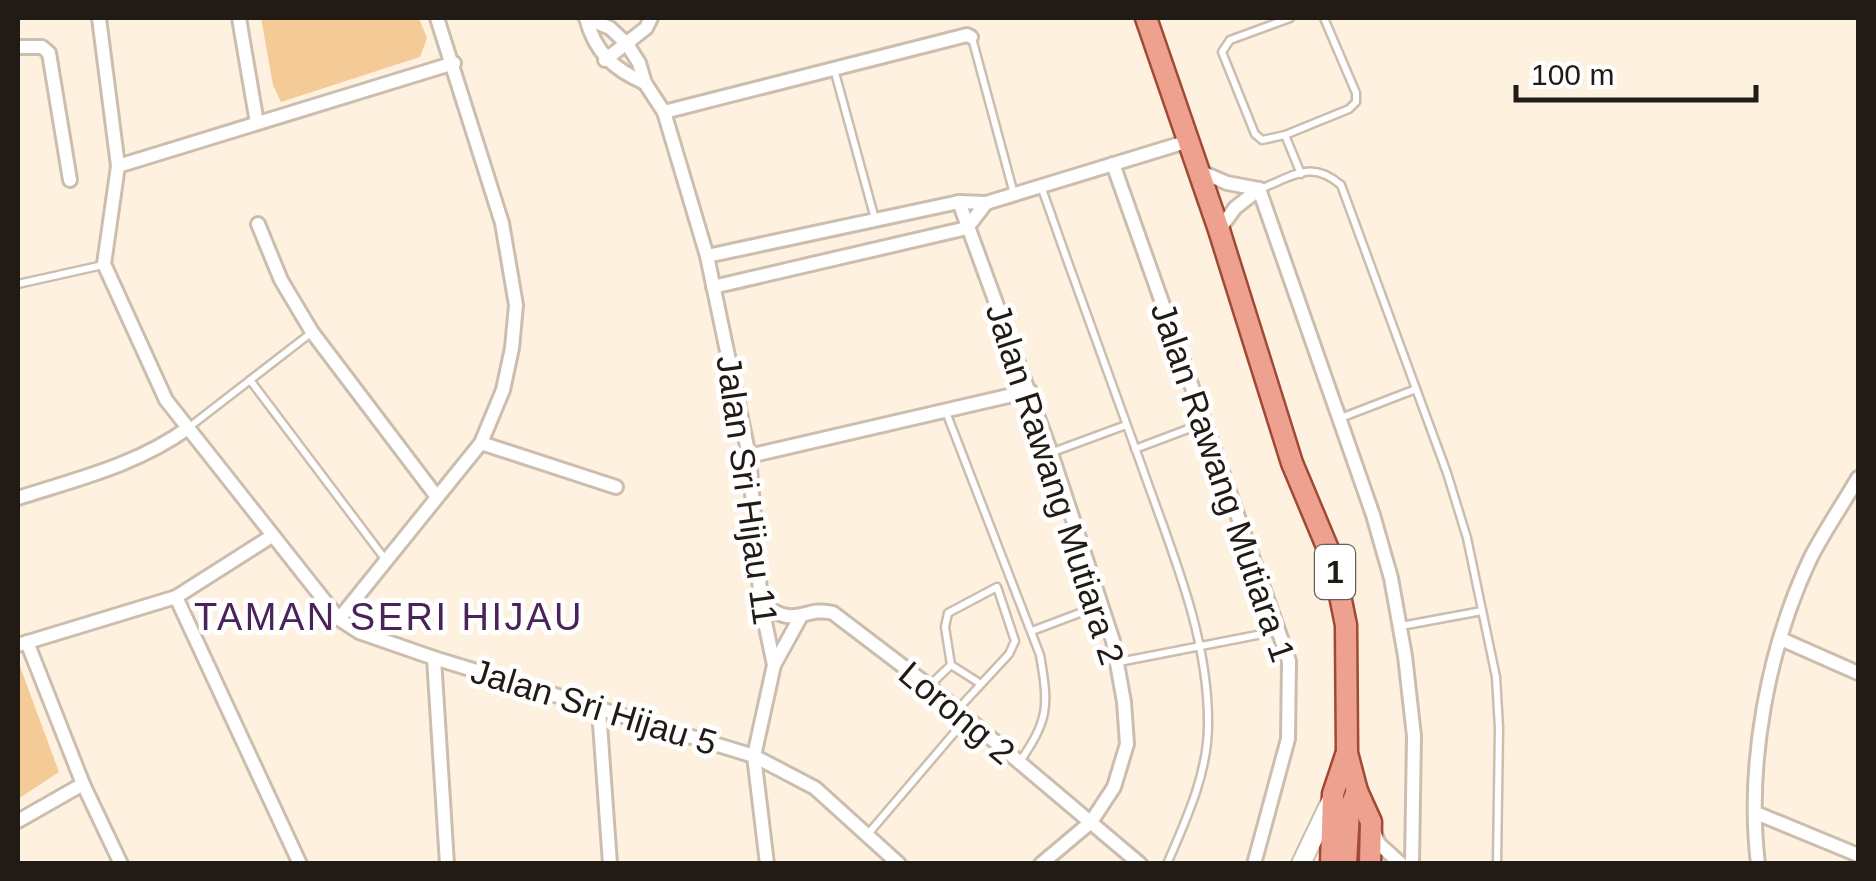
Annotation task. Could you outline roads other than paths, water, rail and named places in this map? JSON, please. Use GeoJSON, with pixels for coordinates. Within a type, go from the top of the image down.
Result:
{"type":"FeatureCollection","features":[{"type":"Feature","properties":{"kind":"main road","name":"1"},"geometry":{"type":"LineString","coordinates":[[1146,18],[1219,230],[1271,402],[1333,561],[1346,625],[1347,753],[1370,822],[1370,864]]}},
{"type":"Feature","properties":{"kind":"main road","name":"1"},"geometry":{"type":"LineString","coordinates":[[1331,864],[1333,794],[1347,753]]}},
{"type":"Feature","properties":{"kind":"main road"},"geometry":{"type":"LineString","coordinates":[[1346,864],[1349,811],[1357,791]]}},
{"type":"Feature","properties":{"kind":"street"},"geometry":{"type":"LineString","coordinates":[[99,18],[118,166],[104,264]]}},
{"type":"Feature","properties":{"kind":"street"},"geometry":{"type":"LineString","coordinates":[[239,18],[257,123]]}},
{"type":"Feature","properties":{"kind":"street"},"geometry":{"type":"LineString","coordinates":[[338,618],[481,443],[504,390],[516,305],[502,223],[437,18]]}},
{"type":"Feature","properties":{"kind":"street"},"geometry":{"type":"LineString","coordinates":[[606,60],[646,28],[651,18]]}},
{"type":"Feature","properties":{"kind":"street"},"geometry":{"type":"LineString","coordinates":[[598,23],[627,44]]}},
{"type":"Feature","properties":{"kind":"street"},"geometry":{"type":"LineString","coordinates":[[598,23],[606,60],[622,73],[645,83]]}},
{"type":"Feature","properties":{"kind":"street"},"geometry":{"type":"LineString","coordinates":[[664,112],[972,37]]}},
{"type":"Feature","properties":{"kind":"street","name":"Jalan Sri Hijau 11"},"geometry":{"type":"LineString","coordinates":[[627,44],[664,112],[707,256],[749,456],[761,603],[774,665]]}},
{"type":"Feature","properties":{"kind":"street"},"geometry":{"type":"LineString","coordinates":[[18,48],[42,47],[48,53],[70,180]]}},
{"type":"Feature","properties":{"kind":"street"},"geometry":{"type":"LineString","coordinates":[[118,166],[454,63]]}},
{"type":"Feature","properties":{"kind":"street"},"geometry":{"type":"LineString","coordinates":[[707,256],[960,202],[986,203],[1189,141]]}},
{"type":"Feature","properties":{"kind":"street","name":"Jalan Rawang Mutiara 1"},"geometry":{"type":"LineString","coordinates":[[1113,164],[1289,661],[1288,739],[1254,864]]}},
{"type":"Feature","properties":{"kind":"street"},"geometry":{"type":"LineString","coordinates":[[1199,171],[1227,183],[1259,189]]}},
{"type":"Feature","properties":{"kind":"street"},"geometry":{"type":"LineString","coordinates":[[1219,230],[1234,208],[1259,189]]}},
{"type":"Feature","properties":{"kind":"street"},"geometry":{"type":"LineString","coordinates":[[1259,189],[1373,515],[1391,578],[1414,736],[1412,864]]}},
{"type":"Feature","properties":{"kind":"street","name":"Jalan Rawang Mutiara 2"},"geometry":{"type":"LineString","coordinates":[[960,202],[1052,452],[1118,662],[1127,744],[1114,786],[1091,822],[1041,864]]}},
{"type":"Feature","properties":{"kind":"street"},"geometry":{"type":"LineString","coordinates":[[713,288],[967,228],[986,203]]}},
{"type":"Feature","properties":{"kind":"street"},"geometry":{"type":"LineString","coordinates":[[258,224],[281,280],[312,332],[437,497]]}},
{"type":"Feature","properties":{"kind":"street","name":"Jalan Sri Hijau 5"},"geometry":{"type":"LineString","coordinates":[[104,264],[166,400],[338,618],[360,632],[434,658],[754,756],[815,788],[899,864]]}},
{"type":"Feature","properties":{"kind":"street"},"geometry":{"type":"LineString","coordinates":[[749,456],[1030,391]]}},
{"type":"Feature","properties":{"kind":"street"},"geometry":{"type":"LineString","coordinates":[[18,494],[130,462],[162,447],[188,428]]}},
{"type":"Feature","properties":{"kind":"street"},"geometry":{"type":"LineString","coordinates":[[481,443],[616,487]]}},
{"type":"Feature","properties":{"kind":"street"},"geometry":{"type":"LineString","coordinates":[[1758,864],[1759,750],[1781,639],[1812,555],[1858,482]]}},
{"type":"Feature","properties":{"kind":"street"},"geometry":{"type":"LineString","coordinates":[[120,864],[22,644],[176,597],[272,536]]}},
{"type":"Feature","properties":{"kind":"street"},"geometry":{"type":"LineString","coordinates":[[176,597],[300,864]]}},
{"type":"Feature","properties":{"kind":"street","name":"Lorong 2"},"geometry":{"type":"LineString","coordinates":[[761,603],[784,617],[831,612],[929,686],[1140,864]]}},
{"type":"Feature","properties":{"kind":"street","name":"Jalan Sri Hijau 11"},"geometry":{"type":"LineString","coordinates":[[767,864],[754,756],[774,665],[800,618]]}},
{"type":"Feature","properties":{"kind":"street"},"geometry":{"type":"LineString","coordinates":[[1781,639],[1858,673]]}},
{"type":"Feature","properties":{"kind":"street"},"geometry":{"type":"LineString","coordinates":[[434,658],[447,864]]}},
{"type":"Feature","properties":{"kind":"street"},"geometry":{"type":"LineString","coordinates":[[599,710],[610,864]]}},
{"type":"Feature","properties":{"kind":"street"},"geometry":{"type":"LineString","coordinates":[[18,821],[82,784]]}},
{"type":"Feature","properties":{"kind":"street"},"geometry":{"type":"LineString","coordinates":[[1300,864],[1333,794]]}},
{"type":"Feature","properties":{"kind":"street"},"geometry":{"type":"LineString","coordinates":[[1756,813],[1858,855]]}},
{"type":"Feature","properties":{"kind":"street"},"geometry":{"type":"LineString","coordinates":[[1370,822],[1379,844],[1401,864]]}},
{"type":"Feature","properties":{"kind":"lane"},"geometry":{"type":"LineString","coordinates":[[1290,18],[1230,40],[1222,52],[1258,138],[1266,141],[1350,109],[1356,102],[1356,93],[1324,18]]}},
{"type":"Feature","properties":{"kind":"lane"},"geometry":{"type":"LineString","coordinates":[[972,37],[1014,194]]}},
{"type":"Feature","properties":{"kind":"lane"},"geometry":{"type":"LineString","coordinates":[[834,69],[875,220]]}},
{"type":"Feature","properties":{"kind":"lane"},"geometry":{"type":"LineString","coordinates":[[1285,135],[1301,174]]}},
{"type":"Feature","properties":{"kind":"lane"},"geometry":{"type":"LineString","coordinates":[[1259,189],[1313,169],[1325,171],[1341,184],[1416,390],[1467,538],[1496,677],[1497,864]]}},
{"type":"Feature","properties":{"kind":"lane"},"geometry":{"type":"LineString","coordinates":[[1041,186],[1193,615],[1200,647],[1209,727],[1195,798],[1167,864]]}},
{"type":"Feature","properties":{"kind":"lane"},"geometry":{"type":"LineString","coordinates":[[18,284],[104,264]]}},
{"type":"Feature","properties":{"kind":"lane"},"geometry":{"type":"LineString","coordinates":[[188,428],[312,332]]}},
{"type":"Feature","properties":{"kind":"lane"},"geometry":{"type":"LineString","coordinates":[[250,380],[386,560]]}},
{"type":"Feature","properties":{"kind":"lane"},"geometry":{"type":"LineString","coordinates":[[1338,420],[1416,390]]}},
{"type":"Feature","properties":{"kind":"lane"},"geometry":{"type":"LineString","coordinates":[[946,412],[1032,631],[1046,692],[1045,720],[1018,764]]}},
{"type":"Feature","properties":{"kind":"lane"},"geometry":{"type":"LineString","coordinates":[[1135,448],[1204,423]]}},
{"type":"Feature","properties":{"kind":"lane"},"geometry":{"type":"LineString","coordinates":[[1052,452],[1126,425]]}},
{"type":"Feature","properties":{"kind":"lane"},"geometry":{"type":"LineString","coordinates":[[867,835],[962,715],[981,684],[1010,654],[1015,640],[996,587],[948,613],[945,627],[950,665]]}},
{"type":"Feature","properties":{"kind":"lane"},"geometry":{"type":"LineString","coordinates":[[1032,631],[1101,605]]}},
{"type":"Feature","properties":{"kind":"lane"},"geometry":{"type":"LineString","coordinates":[[1400,626],[1482,611]]}},
{"type":"Feature","properties":{"kind":"lane"},"geometry":{"type":"LineString","coordinates":[[1118,662],[1278,631]]}},
{"type":"Feature","properties":{"kind":"lane"},"geometry":{"type":"LineString","coordinates":[[929,686],[950,665]]}},
{"type":"Feature","properties":{"kind":"lane"},"geometry":{"type":"LineString","coordinates":[[950,665],[981,684]]}},
{"type":"Feature","properties":{"kind":"district","name":"TAMAN SERI HIJAU"},"geometry":{"type":"Point","coordinates":[389,617]}}]}
